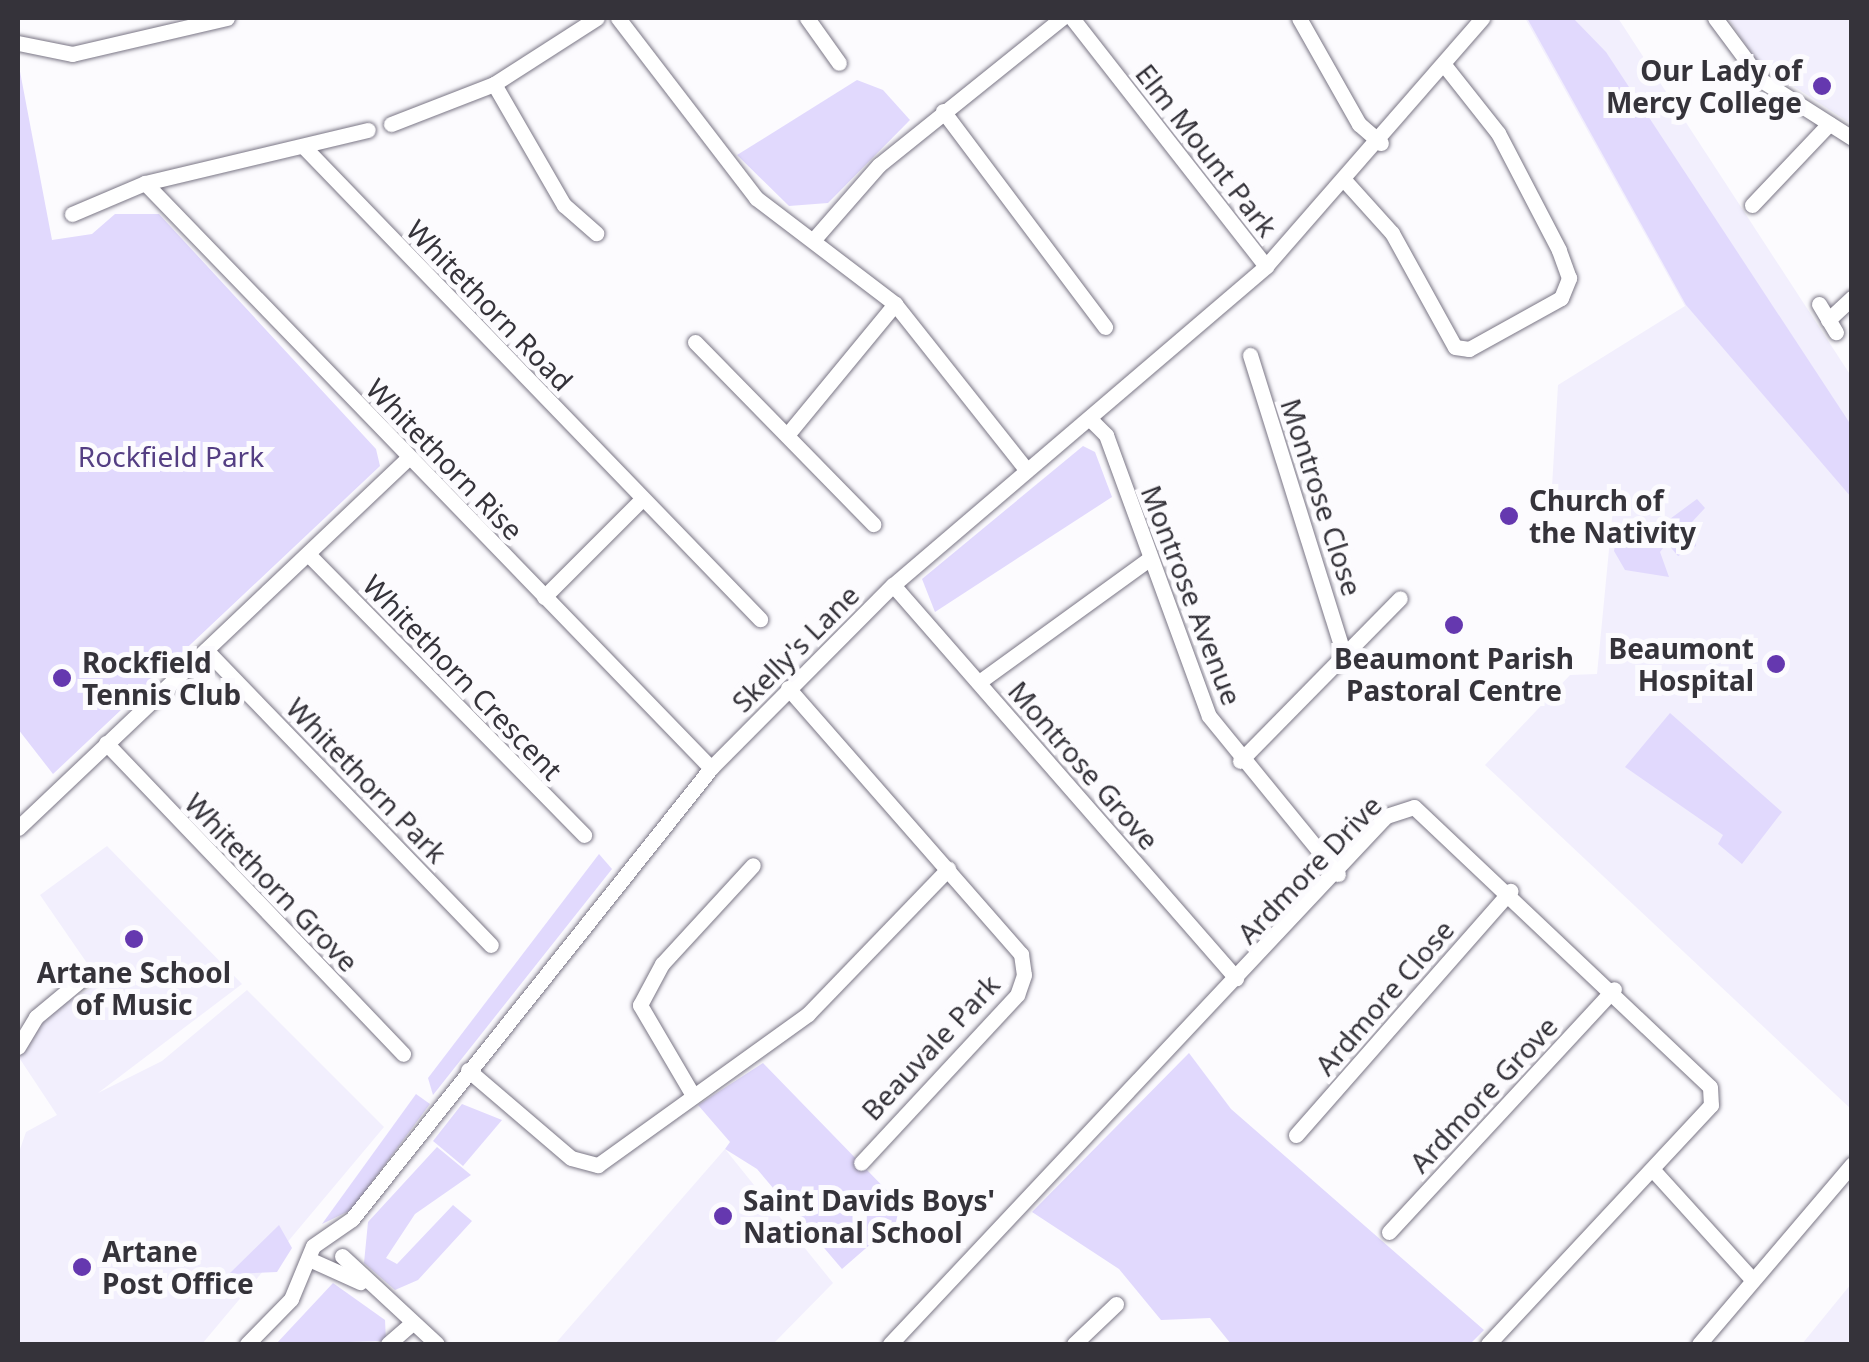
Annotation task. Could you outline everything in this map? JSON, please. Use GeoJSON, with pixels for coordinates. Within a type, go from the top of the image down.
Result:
{"type":"FeatureCollection","features":[{"type":"Feature","properties":{"kind":"street"},"geometry":{"type":"LineString","coordinates":[[18,43],[72,54],[227,18]]}},
{"type":"Feature","properties":{"kind":"street"},"geometry":{"type":"LineString","coordinates":[[391,124],[494,84],[597,18]]}},
{"type":"Feature","properties":{"kind":"street"},"geometry":{"type":"LineString","coordinates":[[618,18],[756,198],[815,238],[895,304],[1026,469]]}},
{"type":"Feature","properties":{"kind":"street"},"geometry":{"type":"LineString","coordinates":[[806,18],[840,63]]}},
{"type":"Feature","properties":{"kind":"street"},"geometry":{"type":"LineString","coordinates":[[815,238],[943,110],[1062,18]]}},
{"type":"Feature","properties":{"kind":"street","name":"Elm Mount Park"},"geometry":{"type":"LineString","coordinates":[[1072,18],[1266,266]]}},
{"type":"Feature","properties":{"kind":"street"},"geometry":{"type":"LineString","coordinates":[[1299,18],[1359,124],[1381,143]]}},
{"type":"Feature","properties":{"kind":"street","name":"Skelly's Lane"},"geometry":{"type":"LineString","coordinates":[[291,1299],[311,1260],[313,1246],[352,1219],[711,768],[893,585],[1266,266],[1381,143],[1482,18]]}},
{"type":"Feature","properties":{"kind":"street"},"geometry":{"type":"LineString","coordinates":[[1714,18],[1761,80],[1852,138]]}},
{"type":"Feature","properties":{"kind":"street"},"geometry":{"type":"LineString","coordinates":[[1346,182],[1392,233],[1455,348],[1514,328],[1566,293],[1568,270],[1513,160],[1445,66]]}},
{"type":"Feature","properties":{"kind":"street"},"geometry":{"type":"LineString","coordinates":[[494,84],[564,204],[596,232]]}},
{"type":"Feature","properties":{"kind":"street"},"geometry":{"type":"LineString","coordinates":[[943,110],[1105,327]]}},
{"type":"Feature","properties":{"kind":"street"},"geometry":{"type":"LineString","coordinates":[[1752,205],[1829,124]]}},
{"type":"Feature","properties":{"kind":"street"},"geometry":{"type":"LineString","coordinates":[[72,214],[145,184],[368,130]]}},
{"type":"Feature","properties":{"kind":"street","name":"Whitethorn Road"},"geometry":{"type":"LineString","coordinates":[[302,146],[760,619]]}},
{"type":"Feature","properties":{"kind":"street","name":"Whitethorn Rise"},"geometry":{"type":"LineString","coordinates":[[145,184],[711,768]]}},
{"type":"Feature","properties":{"kind":"street"},"geometry":{"type":"LineString","coordinates":[[1819,304],[1832,326],[1852,298]]}},
{"type":"Feature","properties":{"kind":"street"},"geometry":{"type":"LineString","coordinates":[[787,435],[895,304]]}},
{"type":"Feature","properties":{"kind":"street"},"geometry":{"type":"LineString","coordinates":[[696,342],[874,524]]}},
{"type":"Feature","properties":{"kind":"street","name":"Montrose Close"},"geometry":{"type":"LineString","coordinates":[[1250,355],[1344,654]]}},
{"type":"Feature","properties":{"kind":"street","name":"Montrose Avenue"},"geometry":{"type":"LineString","coordinates":[[1090,418],[1106,435],[1149,560],[1210,716],[1240,761],[1338,874]]}},
{"type":"Feature","properties":{"kind":"street"},"geometry":{"type":"LineString","coordinates":[[18,828],[408,458]]}},
{"type":"Feature","properties":{"kind":"street"},"geometry":{"type":"LineString","coordinates":[[544,597],[642,499]]}},
{"type":"Feature","properties":{"kind":"street","name":"Whitethorn Crescent"},"geometry":{"type":"LineString","coordinates":[[308,554],[584,835]]}},
{"type":"Feature","properties":{"kind":"street"},"geometry":{"type":"LineString","coordinates":[[978,682],[1149,560]]}},
{"type":"Feature","properties":{"kind":"street","name":"Montrose Grove"},"geometry":{"type":"LineString","coordinates":[[893,585],[1236,978]]}},
{"type":"Feature","properties":{"kind":"street"},"geometry":{"type":"LineString","coordinates":[[1240,761],[1400,598]]}},
{"type":"Feature","properties":{"kind":"street","name":"Whitethorn Park"},"geometry":{"type":"LineString","coordinates":[[206,650],[492,945]]}},
{"type":"Feature","properties":{"kind":"street","name":"Beauvale Park"},"geometry":{"type":"LineString","coordinates":[[788,688],[1021,954],[1024,975],[1017,995],[861,1163]]}},
{"type":"Feature","properties":{"kind":"street","name":"Whitethorn Grove"},"geometry":{"type":"LineString","coordinates":[[106,744],[402,1054]]}},
{"type":"Feature","properties":{"kind":"street","name":"Ardmore Drive"},"geometry":{"type":"LineString","coordinates":[[890,1344],[1338,874],[1386,816],[1414,806],[1614,989],[1710,1087],[1710,1104],[1653,1170],[1488,1344]]}},
{"type":"Feature","properties":{"kind":"street"},"geometry":{"type":"LineString","coordinates":[[691,1092],[640,1005],[662,964],[753,865]]}},
{"type":"Feature","properties":{"kind":"street"},"geometry":{"type":"LineString","coordinates":[[468,1070],[570,1158],[598,1164],[691,1092],[808,1014],[948,869]]}},
{"type":"Feature","properties":{"kind":"street","name":"Ardmore Close"},"geometry":{"type":"LineString","coordinates":[[1296,1135],[1510,891]]}},
{"type":"Feature","properties":{"kind":"street"},"geometry":{"type":"LineString","coordinates":[[18,1047],[36,1017],[82,978]]}},
{"type":"Feature","properties":{"kind":"street","name":"Ardmore Grove"},"geometry":{"type":"LineString","coordinates":[[1389,1232],[1614,989]]}},
{"type":"Feature","properties":{"kind":"street"},"geometry":{"type":"LineString","coordinates":[[1699,1344],[1852,1164]]}},
{"type":"Feature","properties":{"kind":"street"},"geometry":{"type":"LineString","coordinates":[[1653,1170],[1752,1279]]}},
{"type":"Feature","properties":{"kind":"street","name":"Skelly's Lane"},"geometry":{"type":"LineString","coordinates":[[342,1255],[352,1219]]}},
{"type":"Feature","properties":{"kind":"street"},"geometry":{"type":"LineString","coordinates":[[328,1239],[363,1284],[438,1344]]}},
{"type":"Feature","properties":{"kind":"street"},"geometry":{"type":"LineString","coordinates":[[247,1344],[342,1255]]}},
{"type":"Feature","properties":{"kind":"street"},"geometry":{"type":"LineString","coordinates":[[311,1260],[363,1284]]}},
{"type":"Feature","properties":{"kind":"street"},"geometry":{"type":"LineString","coordinates":[[1074,1344],[1116,1304]]}},
{"type":"Feature","properties":{"kind":"street"},"geometry":{"type":"LineString","coordinates":[[388,1344],[412,1323]]}},
{"type":"Feature","properties":{"kind":"shaded area","name":"Beaumont Hospital"},"geometry":{"type":"Polygon","coordinates":[[[1525,18],[1618,18],[1851,376],[1851,1109],[1485,765],[1570,675],[1597,674],[1613,508],[1551,504],[1558,385],[1685,306],[1525,18]]]}},
{"type":"Feature","properties":{"kind":"shaded area","name":"Our Lady of Mercy College"},"geometry":{"type":"Polygon","coordinates":[[[1728,18],[1851,18],[1851,124],[1757,62],[1728,18]]]}},
{"type":"Feature","properties":{"kind":"shaded area"},"geometry":{"type":"Polygon","coordinates":[[[107,846],[242,984],[98,1093],[162,1061],[247,990],[384,1127],[202,1344],[18,1344],[18,1155],[26,1132],[57,1115],[18,1056],[40,1019],[100,982],[40,895],[107,846]]]}},
{"type":"Feature","properties":{"kind":"shaded area","name":"Saint Davids Boys' National School"},"geometry":{"type":"Polygon","coordinates":[[[725,1149],[833,1283],[773,1344],[555,1344],[725,1149]]]}},
{"type":"Feature","properties":{"kind":"shaded area"},"geometry":{"type":"Polygon","coordinates":[[[1851,1284],[1851,1344],[1802,1344],[1851,1284]]]}},
{"type":"Feature","properties":{"kind":"green space"},"geometry":{"type":"Polygon","coordinates":[[[1527,18],[1573,18],[1606,52],[1851,425],[1851,497],[1686,305],[1527,18]]]}},
{"type":"Feature","properties":{"kind":"green space","name":"Rockfield Park"},"geometry":{"type":"Polygon","coordinates":[[[18,61],[52,240],[92,234],[115,214],[159,214],[376,449],[380,466],[53,774],[18,729],[18,61]]]}},
{"type":"Feature","properties":{"kind":"green space"},"geometry":{"type":"Polygon","coordinates":[[[857,80],[883,90],[910,120],[828,203],[789,206],[737,155],[857,80]]]}},
{"type":"Feature","properties":{"kind":"green space"},"geometry":{"type":"Polygon","coordinates":[[[1083,446],[1095,452],[1112,497],[935,612],[922,579],[1083,446]]]}},
{"type":"Feature","properties":{"kind":"green space"},"geometry":{"type":"Polygon","coordinates":[[[1697,499],[1705,508],[1692,522],[1696,546],[1678,556],[1667,543],[1660,552],[1669,577],[1625,570],[1614,551],[1618,530],[1624,548],[1628,528],[1638,522],[1655,530],[1697,499]]]}},
{"type":"Feature","properties":{"kind":"green space"},"geometry":{"type":"Polygon","coordinates":[[[1670,713],[1782,812],[1742,864],[1718,844],[1723,835],[1625,767],[1670,713]]]}},
{"type":"Feature","properties":{"kind":"green space"},"geometry":{"type":"Polygon","coordinates":[[[599,854],[612,869],[433,1095],[428,1078],[599,854]]]}},
{"type":"Feature","properties":{"kind":"green space"},"geometry":{"type":"Polygon","coordinates":[[[1189,1053],[1231,1109],[1484,1330],[1470,1344],[1231,1344],[1210,1318],[1161,1320],[1119,1269],[1032,1212],[1189,1053]]]}},
{"type":"Feature","properties":{"kind":"green space"},"geometry":{"type":"Polygon","coordinates":[[[763,1063],[900,1204],[896,1222],[842,1269],[757,1169],[725,1149],[730,1142],[698,1105],[763,1063]]]}},
{"type":"Feature","properties":{"kind":"green space"},"geometry":{"type":"Polygon","coordinates":[[[416,1094],[430,1104],[351,1210],[322,1224],[416,1094]]]}},
{"type":"Feature","properties":{"kind":"green space"},"geometry":{"type":"Polygon","coordinates":[[[462,1104],[502,1120],[463,1166],[433,1141],[462,1104]]]}},
{"type":"Feature","properties":{"kind":"green space"},"geometry":{"type":"Polygon","coordinates":[[[437,1147],[471,1175],[415,1214],[386,1258],[397,1264],[453,1205],[472,1221],[418,1280],[395,1290],[364,1263],[368,1222],[437,1147]]]}},
{"type":"Feature","properties":{"kind":"green space"},"geometry":{"type":"Polygon","coordinates":[[[279,1225],[292,1248],[277,1272],[229,1274],[279,1225]]]}},
{"type":"Feature","properties":{"kind":"green space"},"geometry":{"type":"Polygon","coordinates":[[[333,1283],[385,1320],[386,1341],[276,1344],[333,1283]]]}},
{"type":"Feature","properties":{"kind":"place","name":"Our Lady of Mercy College"},"geometry":{"type":"Point","coordinates":[1822,86]}},
{"type":"Feature","properties":{"kind":"place","name":"Church of the Nativity"},"geometry":{"type":"Point","coordinates":[1509,516]}},
{"type":"Feature","properties":{"kind":"place","name":"Beaumont Parish Pastoral Centre"},"geometry":{"type":"Point","coordinates":[1454,625]}},
{"type":"Feature","properties":{"kind":"place","name":"Beaumont Hospital"},"geometry":{"type":"Point","coordinates":[1776,664]}},
{"type":"Feature","properties":{"kind":"place","name":"Rockfield Tennis Club"},"geometry":{"type":"Point","coordinates":[62,678]}},
{"type":"Feature","properties":{"kind":"place","name":"Artane School of Music"},"geometry":{"type":"Point","coordinates":[134,939]}},
{"type":"Feature","properties":{"kind":"place","name":"Saint Davids Boys' National School"},"geometry":{"type":"Point","coordinates":[723,1216]}},
{"type":"Feature","properties":{"kind":"place","name":"Artane Post Office"},"geometry":{"type":"Point","coordinates":[82,1267]}}]}
